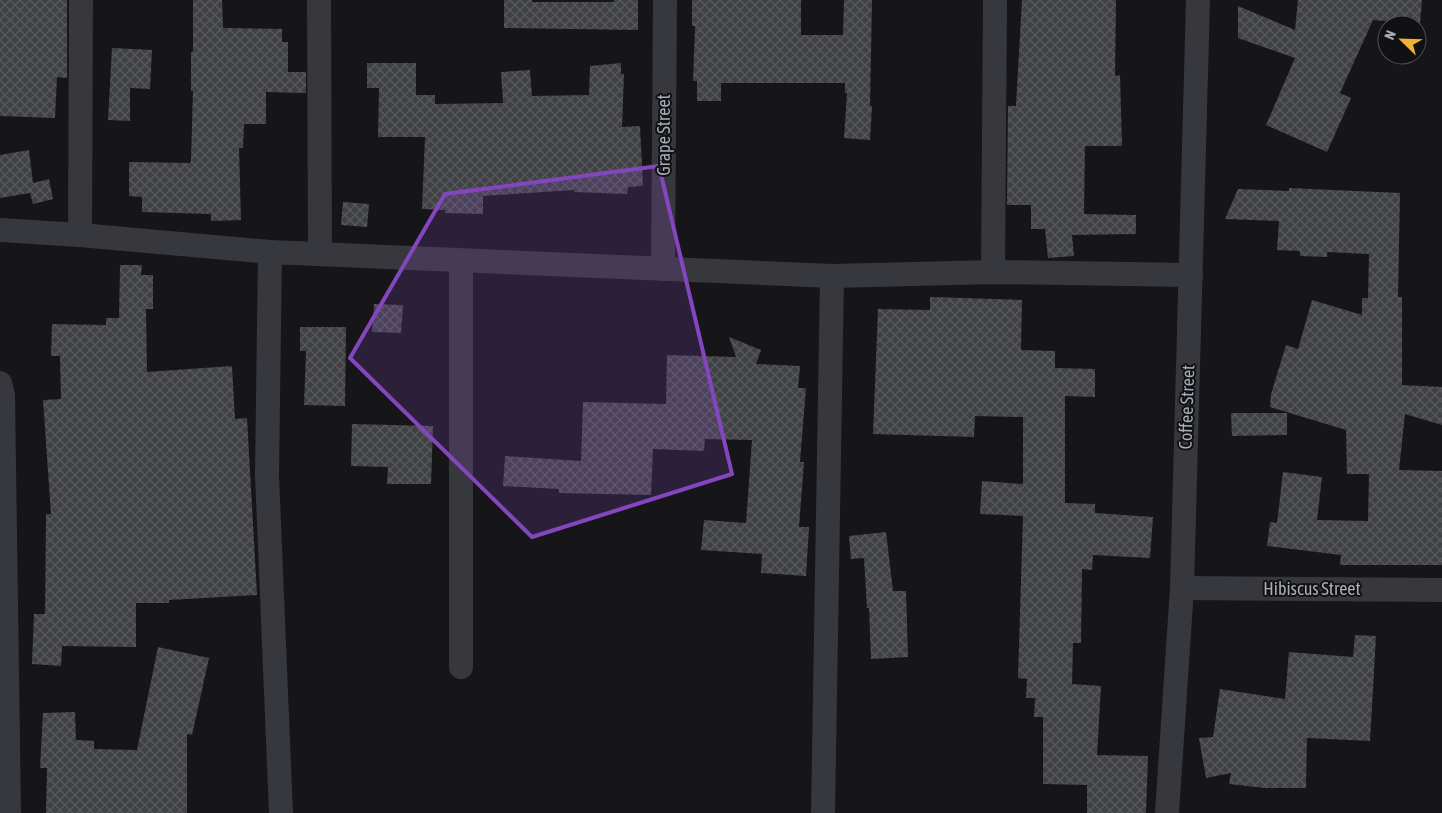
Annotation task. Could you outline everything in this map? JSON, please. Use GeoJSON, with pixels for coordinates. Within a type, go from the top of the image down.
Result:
{"type":"FeatureCollection","features":[{"type":"Feature","properties":{"kind":"street"},"geometry":{"type":"LineString","coordinates":[[80,235],[81,0]]}},
{"type":"Feature","properties":{"kind":"street"},"geometry":{"type":"LineString","coordinates":[[319,0],[320,254]]}},
{"type":"Feature","properties":{"kind":"street","name":"Grape Street"},"geometry":{"type":"LineString","coordinates":[[663,269],[665,0]]}},
{"type":"Feature","properties":{"kind":"street"},"geometry":{"type":"LineString","coordinates":[[993,272],[995,0]]}},
{"type":"Feature","properties":{"kind":"street","name":"Coffee Street"},"geometry":{"type":"LineString","coordinates":[[1167,813],[1182,588],[1198,0]]}},
{"type":"Feature","properties":{"kind":"street"},"geometry":{"type":"LineString","coordinates":[[0,230],[80,235],[270,252],[832,276],[993,272],[1191,275]]}},
{"type":"Feature","properties":{"kind":"street"},"geometry":{"type":"LineString","coordinates":[[270,252],[267,475],[281,813]]}},
{"type":"Feature","properties":{"kind":"street"},"geometry":{"type":"LineString","coordinates":[[461,261],[461,667]]}},
{"type":"Feature","properties":{"kind":"street"},"geometry":{"type":"LineString","coordinates":[[823,813],[832,276]]}},
{"type":"Feature","properties":{"kind":"street"},"geometry":{"type":"LineString","coordinates":[[0,383],[3,394],[9,813]]}},
{"type":"Feature","properties":{"kind":"street","name":"Hibiscus Street"},"geometry":{"type":"LineString","coordinates":[[1182,588],[1442,590]]}},
{"type":"Feature","properties":{"kind":"highlighted area"},"geometry":{"type":"Polygon","coordinates":[[[659,166],[732,474],[532,537],[350,358],[445,194],[659,166]]]}},
{"type":"Feature","properties":{"kind":"building"},"geometry":{"type":"Polygon","coordinates":[[[0,0],[67,0],[67,78],[57,77],[55,118],[0,116],[0,0]]]}},
{"type":"Feature","properties":{"kind":"building"},"geometry":{"type":"Polygon","coordinates":[[[193,0],[222,0],[223,28],[282,29],[282,42],[288,42],[288,72],[306,72],[306,93],[266,92],[266,124],[244,124],[243,148],[239,148],[241,220],[211,221],[211,214],[142,212],[142,197],[129,196],[129,162],[190,163],[191,160],[193,0]]]}},
{"type":"Feature","properties":{"kind":"building"},"geometry":{"type":"Polygon","coordinates":[[[504,0],[614,2],[614,0],[638,0],[638,30],[504,28],[504,0]]]}},
{"type":"Feature","properties":{"kind":"building"},"geometry":{"type":"Polygon","coordinates":[[[692,0],[801,0],[801,35],[843,35],[844,0],[872,0],[870,106],[872,106],[870,140],[844,138],[847,93],[845,93],[845,83],[721,83],[721,101],[697,101],[697,81],[693,81],[695,26],[692,26],[692,0]]]}},
{"type":"Feature","properties":{"kind":"building"},"geometry":{"type":"Polygon","coordinates":[[[1022,0],[1116,0],[1115,76],[1120,75],[1122,146],[1085,146],[1084,214],[1136,215],[1136,234],[1072,235],[1074,256],[1048,258],[1045,229],[1031,229],[1031,205],[1007,205],[1008,106],[1016,106],[1022,0]]]}},
{"type":"Feature","properties":{"kind":"building"},"geometry":{"type":"Polygon","coordinates":[[[1298,0],[1422,0],[1421,15],[1377,15],[1377,20],[1373,20],[1340,93],[1351,98],[1327,152],[1266,125],[1295,58],[1238,38],[1238,6],[1295,30],[1298,0]]]}},
{"type":"Feature","properties":{"kind":"building"},"geometry":{"type":"Polygon","coordinates":[[[112,48],[152,50],[150,89],[130,88],[130,121],[108,120],[112,48]]]}},
{"type":"Feature","properties":{"kind":"building"},"geometry":{"type":"Polygon","coordinates":[[[367,63],[416,63],[416,95],[435,95],[435,104],[503,103],[501,72],[530,70],[532,96],[589,95],[590,66],[621,63],[621,74],[624,74],[622,127],[640,126],[643,186],[628,187],[627,194],[574,192],[574,190],[483,196],[483,214],[445,213],[445,210],[422,209],[425,137],[378,137],[379,88],[367,88],[367,63]]]}},
{"type":"Feature","properties":{"kind":"building"},"geometry":{"type":"Polygon","coordinates":[[[29,150],[33,183],[49,179],[53,199],[33,204],[30,193],[0,198],[0,155],[29,150]]]}},
{"type":"Feature","properties":{"kind":"building"},"geometry":{"type":"Polygon","coordinates":[[[1289,188],[1400,193],[1398,297],[1402,297],[1402,385],[1442,387],[1442,425],[1405,414],[1399,470],[1442,471],[1442,565],[1340,565],[1341,555],[1267,546],[1270,522],[1277,523],[1283,472],[1322,477],[1317,520],[1368,521],[1369,474],[1347,474],[1346,430],[1270,407],[1271,394],[1286,345],[1298,349],[1312,300],[1362,315],[1362,298],[1368,298],[1369,254],[1327,252],[1327,257],[1300,256],[1300,251],[1277,250],[1279,221],[1225,219],[1238,189],[1289,191],[1289,188]]]}},
{"type":"Feature","properties":{"kind":"building"},"geometry":{"type":"Polygon","coordinates":[[[343,202],[369,204],[367,227],[341,225],[343,202]]]}},
{"type":"Feature","properties":{"kind":"building"},"geometry":{"type":"Polygon","coordinates":[[[120,265],[142,265],[141,275],[153,275],[153,309],[146,309],[147,372],[232,366],[235,419],[247,418],[257,595],[169,600],[169,603],[136,603],[136,647],[62,646],[61,666],[32,664],[34,614],[45,614],[46,514],[51,514],[43,400],[61,399],[60,356],[51,356],[52,324],[106,325],[106,318],[119,318],[120,265]]]}},
{"type":"Feature","properties":{"kind":"building"},"geometry":{"type":"Polygon","coordinates":[[[930,297],[1022,300],[1021,350],[1055,351],[1055,368],[1095,369],[1095,397],[1065,396],[1065,503],[1095,504],[1095,513],[1153,517],[1150,558],[1093,555],[1092,570],[1082,569],[1081,643],[1073,643],[1072,684],[1101,686],[1097,755],[1148,756],[1146,813],[1087,813],[1087,785],[1043,784],[1043,717],[1034,717],[1035,698],[1026,698],[1027,679],[1018,678],[1023,516],[980,514],[982,481],[1023,484],[1023,417],[975,416],[974,437],[873,434],[878,309],[930,310],[930,297]]]}},
{"type":"Feature","properties":{"kind":"building"},"geometry":{"type":"Polygon","coordinates":[[[374,304],[403,305],[401,333],[372,332],[374,304]]]}},
{"type":"Feature","properties":{"kind":"building"},"geometry":{"type":"Polygon","coordinates":[[[300,327],[346,327],[345,406],[304,405],[306,351],[300,351],[300,327]]]}},
{"type":"Feature","properties":{"kind":"building"},"geometry":{"type":"Polygon","coordinates":[[[729,337],[761,350],[756,364],[800,366],[798,388],[806,388],[800,462],[804,462],[799,527],[809,527],[806,576],[761,573],[762,554],[701,550],[704,520],[746,523],[752,440],[705,439],[704,451],[653,449],[651,495],[559,493],[559,489],[503,486],[505,456],[581,461],[583,402],[666,404],[667,355],[736,357],[729,337]]]}},
{"type":"Feature","properties":{"kind":"building"},"geometry":{"type":"Polygon","coordinates":[[[1231,413],[1287,413],[1287,435],[1232,436],[1231,413]]]}},
{"type":"Feature","properties":{"kind":"building"},"geometry":{"type":"Polygon","coordinates":[[[352,424],[433,426],[431,484],[387,484],[388,467],[351,466],[352,424]]]}},
{"type":"Feature","properties":{"kind":"building"},"geometry":{"type":"Polygon","coordinates":[[[886,532],[893,591],[906,591],[908,657],[871,659],[869,608],[867,608],[864,558],[851,559],[849,536],[886,532]]]}},
{"type":"Feature","properties":{"kind":"building"},"geometry":{"type":"Polygon","coordinates":[[[1355,635],[1376,636],[1370,741],[1307,738],[1306,788],[1265,788],[1229,784],[1231,773],[1206,778],[1199,738],[1213,737],[1220,689],[1285,699],[1289,652],[1353,657],[1355,635]]]}},
{"type":"Feature","properties":{"kind":"building"},"geometry":{"type":"Polygon","coordinates":[[[158,647],[209,658],[192,735],[187,734],[187,813],[46,813],[47,768],[40,768],[43,713],[75,712],[76,740],[94,741],[94,749],[137,750],[158,647]]]}}]}
